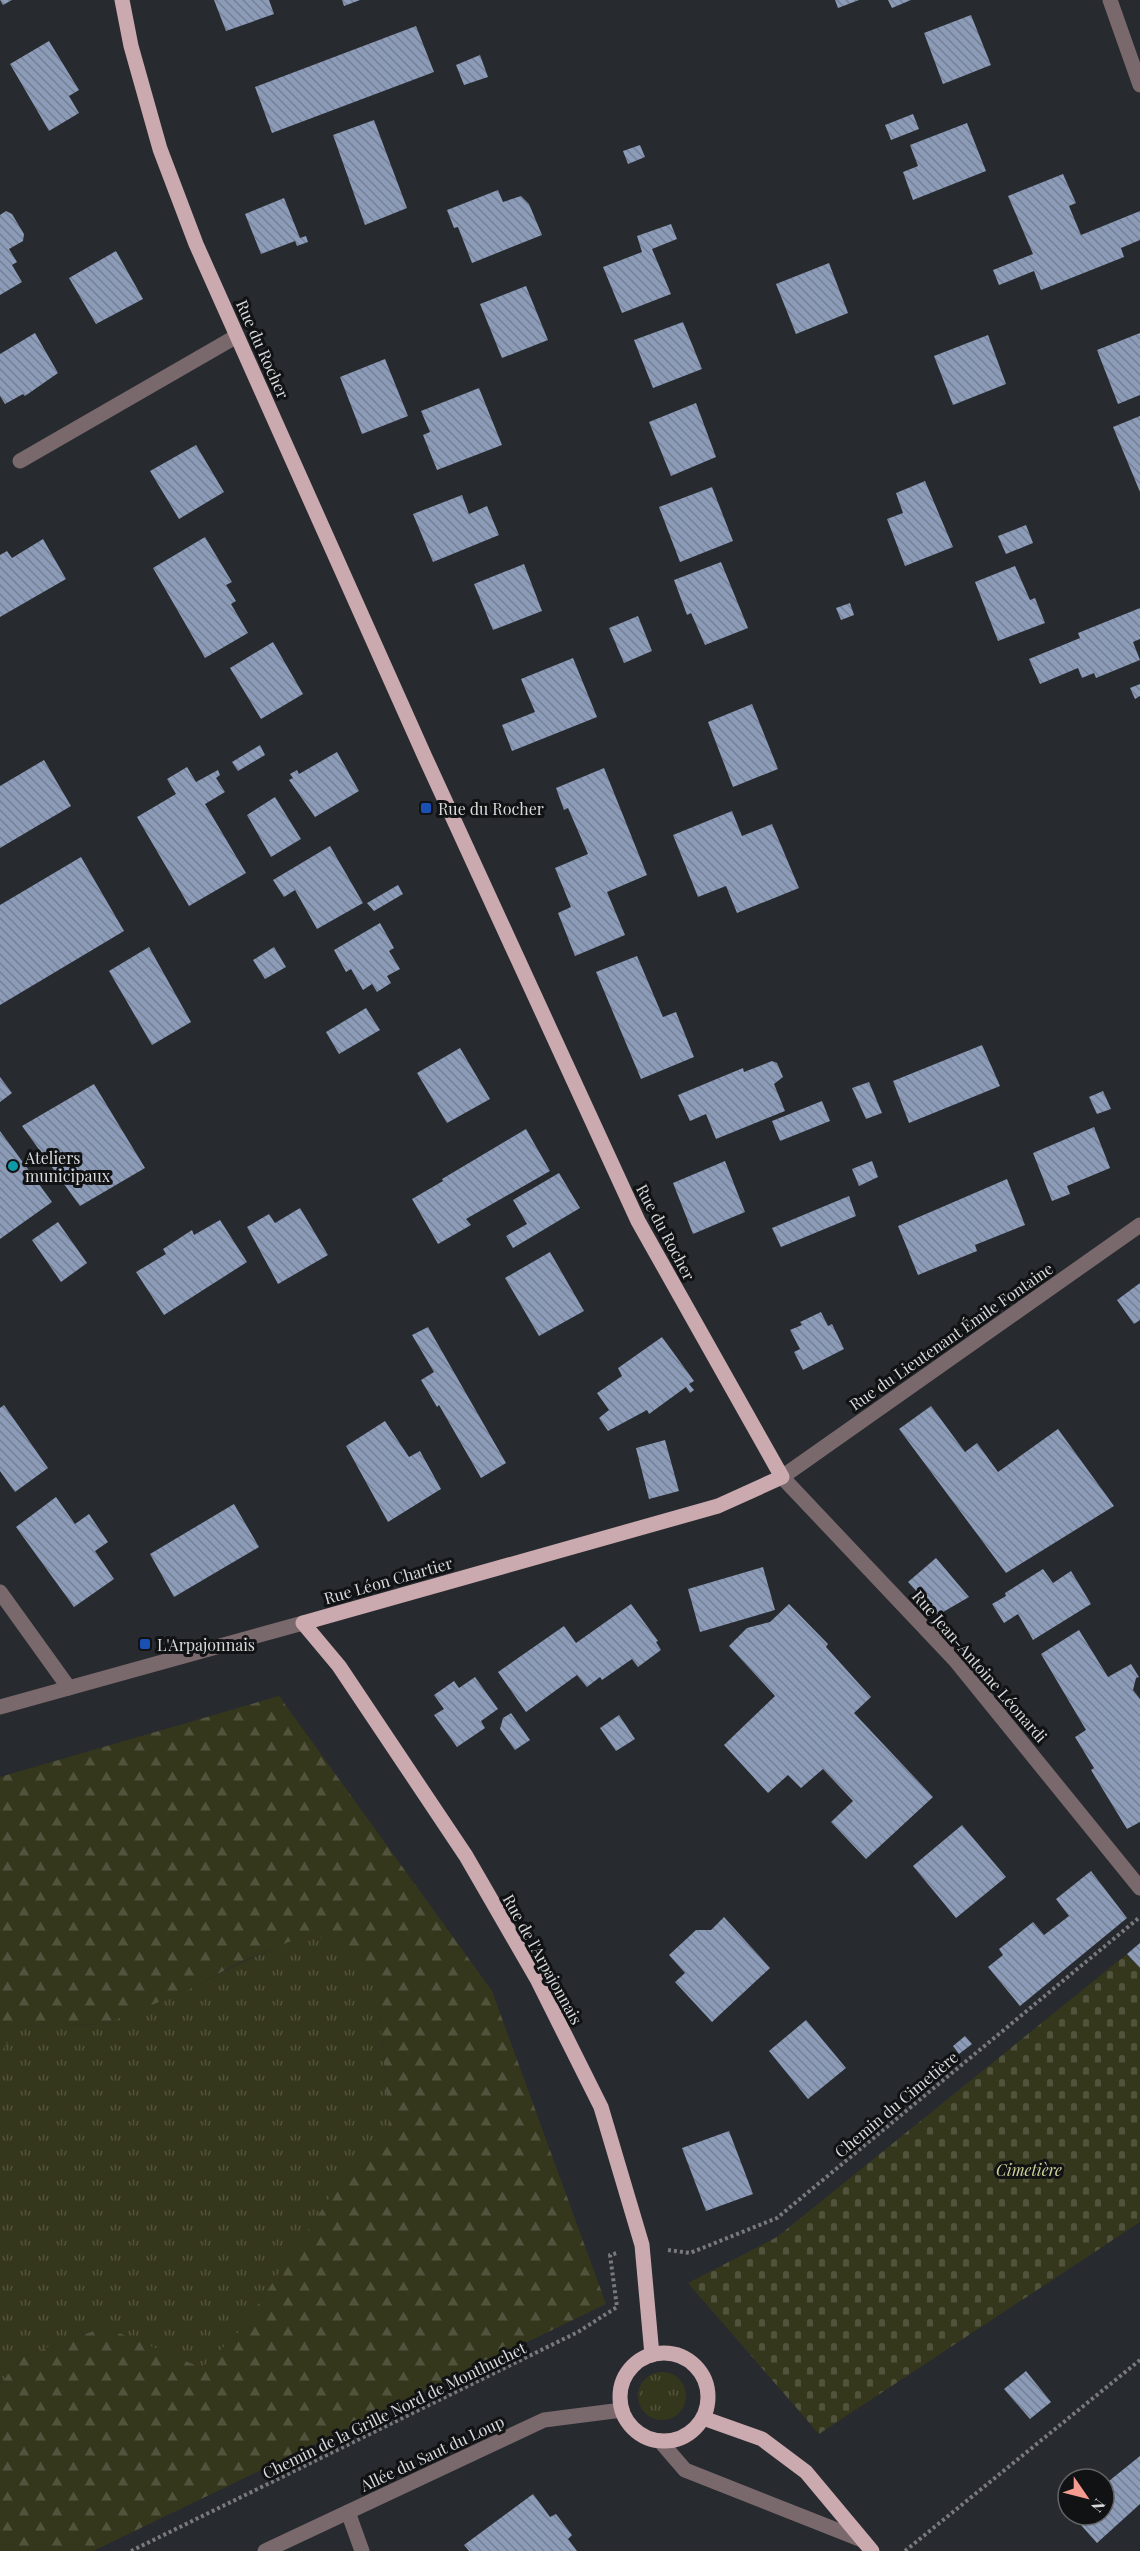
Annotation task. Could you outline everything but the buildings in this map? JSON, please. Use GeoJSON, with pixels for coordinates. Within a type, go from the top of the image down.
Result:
{"type":"FeatureCollection","features":[{"type":"Feature","properties":{"kind":"main road","name":"Rue du Rocher"},"geometry":{"type":"LineString","coordinates":[[122,0],[131,46],[160,148],[196,244],[430,768],[638,1221],[782,1477]]}},
{"type":"Feature","properties":{"kind":"main road","name":"Rue Léon Chartier"},"geometry":{"type":"LineString","coordinates":[[303,1623],[718,1506],[782,1477]]}},
{"type":"Feature","properties":{"kind":"main road","name":"Rue de l'Arpajonnais"},"geometry":{"type":"LineString","coordinates":[[303,1623],[339,1666],[466,1856],[537,1979],[601,2107],[642,2245],[652,2355]]}},
{"type":"Feature","properties":{"kind":"main road"},"geometry":{"type":"LineString","coordinates":[[669,2353],[686,2358],[699,2369],[707,2384],[708,2402],[703,2418],[692,2432],[677,2439],[660,2441],[643,2436],[630,2425],[621,2410],[620,2392],[625,2376],[636,2362],[652,2355],[669,2353]]}},
{"type":"Feature","properties":{"kind":"main road"},"geometry":{"type":"LineString","coordinates":[[703,2418],[762,2439],[806,2472],[867,2545]]}},
{"type":"Feature","properties":{"kind":"street"},"geometry":{"type":"LineString","coordinates":[[1110,0],[1140,85]]}},
{"type":"Feature","properties":{"kind":"street"},"geometry":{"type":"LineString","coordinates":[[20,461],[237,336]]}},
{"type":"Feature","properties":{"kind":"street","name":"Rue du Lieutenant Émile Fontaine"},"geometry":{"type":"LineString","coordinates":[[782,1477],[1140,1225]]}},
{"type":"Feature","properties":{"kind":"street","name":"Rue Jean-Antoine Léonardi"},"geometry":{"type":"LineString","coordinates":[[782,1477],[955,1660],[1140,1888]]}},
{"type":"Feature","properties":{"kind":"street"},"geometry":{"type":"LineString","coordinates":[[0,1592],[69,1688]]}},
{"type":"Feature","properties":{"kind":"street","name":"Rue Léon Chartier"},"geometry":{"type":"LineString","coordinates":[[0,1707],[303,1623]]}},
{"type":"Feature","properties":{"kind":"street","name":"Allée du Saut du Loup"},"geometry":{"type":"LineString","coordinates":[[265,2551],[544,2420],[621,2410]]}},
{"type":"Feature","properties":{"kind":"street"},"geometry":{"type":"LineString","coordinates":[[660,2441],[685,2470],[867,2545]]}},
{"type":"Feature","properties":{"kind":"street"},"geometry":{"type":"LineString","coordinates":[[348,2512],[362,2551]]}},
{"type":"Feature","properties":{"kind":"path","name":"Chemin du Cimetière"},"geometry":{"type":"LineString","coordinates":[[642,2245],[690,2253],[777,2218],[1140,1917]]}},
{"type":"Feature","properties":{"kind":"path","name":"Chemin de la Grille Nord de Monthuchet"},"geometry":{"type":"LineString","coordinates":[[131,2551],[578,2332],[616,2307],[610,2255]]}},
{"type":"Feature","properties":{"kind":"path"},"geometry":{"type":"LineString","coordinates":[[906,2551],[1140,2360]]}},
{"type":"Feature","properties":{"kind":"green space"},"geometry":{"type":"Polygon","coordinates":[[[279,1696],[492,1991],[606,2304],[93,2551],[0,2551],[0,2384],[24,2356],[105,2327],[202,2368],[240,2331],[345,2175],[389,2124],[377,1977],[313,1932],[243,1961],[179,1994],[104,2024],[19,2026],[0,2054],[0,1777],[279,1696]]]}},
{"type":"Feature","properties":{"kind":"green space"},"geometry":{"type":"Polygon","coordinates":[[[313,1931],[377,1977],[389,2124],[345,2175],[240,2331],[202,2368],[105,2327],[24,2356],[0,2384],[0,2054],[19,2026],[104,2024],[179,1994],[313,1931]]]}},
{"type":"Feature","properties":{"kind":"green space","name":"Cimetière"},"geometry":{"type":"Polygon","coordinates":[[[1127,1954],[1140,1968],[1140,2222],[819,2434],[688,2283],[777,2237],[1127,1954]]]}},
{"type":"Feature","properties":{"kind":"green space"},"geometry":{"type":"Polygon","coordinates":[[[662,2372],[679,2379],[686,2396],[679,2413],[662,2420],[645,2413],[638,2396],[645,2379],[662,2372]]]}},
{"type":"Feature","properties":{"kind":"place","name":"Rue du Rocher"},"geometry":{"type":"Point","coordinates":[426,808]}},
{"type":"Feature","properties":{"kind":"place","name":"Ateliers municipaux"},"geometry":{"type":"Point","coordinates":[13,1166]}},
{"type":"Feature","properties":{"kind":"place","name":"L'Arpajonnais"},"geometry":{"type":"Point","coordinates":[145,1644]}}]}
